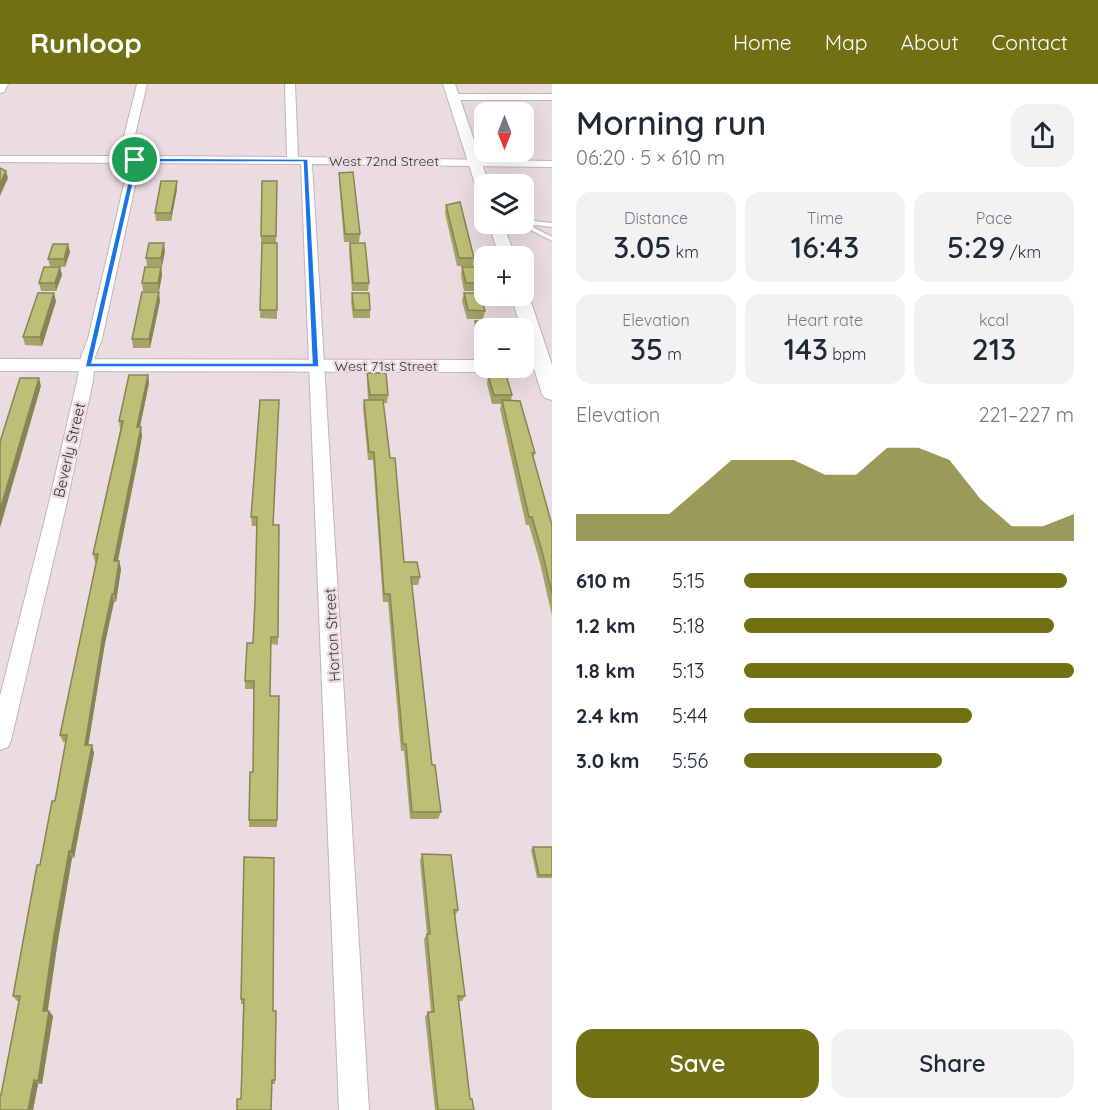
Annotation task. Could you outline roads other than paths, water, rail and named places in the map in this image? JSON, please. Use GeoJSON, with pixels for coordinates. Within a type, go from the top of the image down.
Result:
{"type":"FeatureCollection","features":[{"type":"Feature","properties":{"kind":"street"},"geometry":{"type":"LineString","coordinates":[[0,90],[3,84]]}},
{"type":"Feature","properties":{"kind":"street","name":"Beverly Street"},"geometry":{"type":"LineString","coordinates":[[0,740],[55,515],[130,160],[142,84]]}},
{"type":"Feature","properties":{"kind":"street","name":"Horton Street"},"geometry":{"type":"LineString","coordinates":[[290,84],[299,160],[316,365],[337,732],[354,1110]]}},
{"type":"Feature","properties":{"kind":"street"},"geometry":{"type":"LineString","coordinates":[[474,158],[452,91],[552,97]]}},
{"type":"Feature","properties":{"kind":"street","name":"West 72nd Street"},"geometry":{"type":"LineString","coordinates":[[0,159],[474,161]]}},
{"type":"Feature","properties":{"kind":"street","name":"West 72nd Street"},"geometry":{"type":"LineString","coordinates":[[501,162],[552,164]]}},
{"type":"Feature","properties":{"kind":"street"},"geometry":{"type":"LineString","coordinates":[[524,306],[548,366],[552,394]]}},
{"type":"Feature","properties":{"kind":"street","name":"West 71st Street"},"geometry":{"type":"LineString","coordinates":[[0,365],[474,366]]}},
{"type":"Feature","properties":{"kind":"lane"},"geometry":{"type":"LineString","coordinates":[[534,223],[552,225]]}},
{"type":"Feature","properties":{"kind":"lane"},"geometry":{"type":"LineString","coordinates":[[534,230],[552,239]]}}]}
